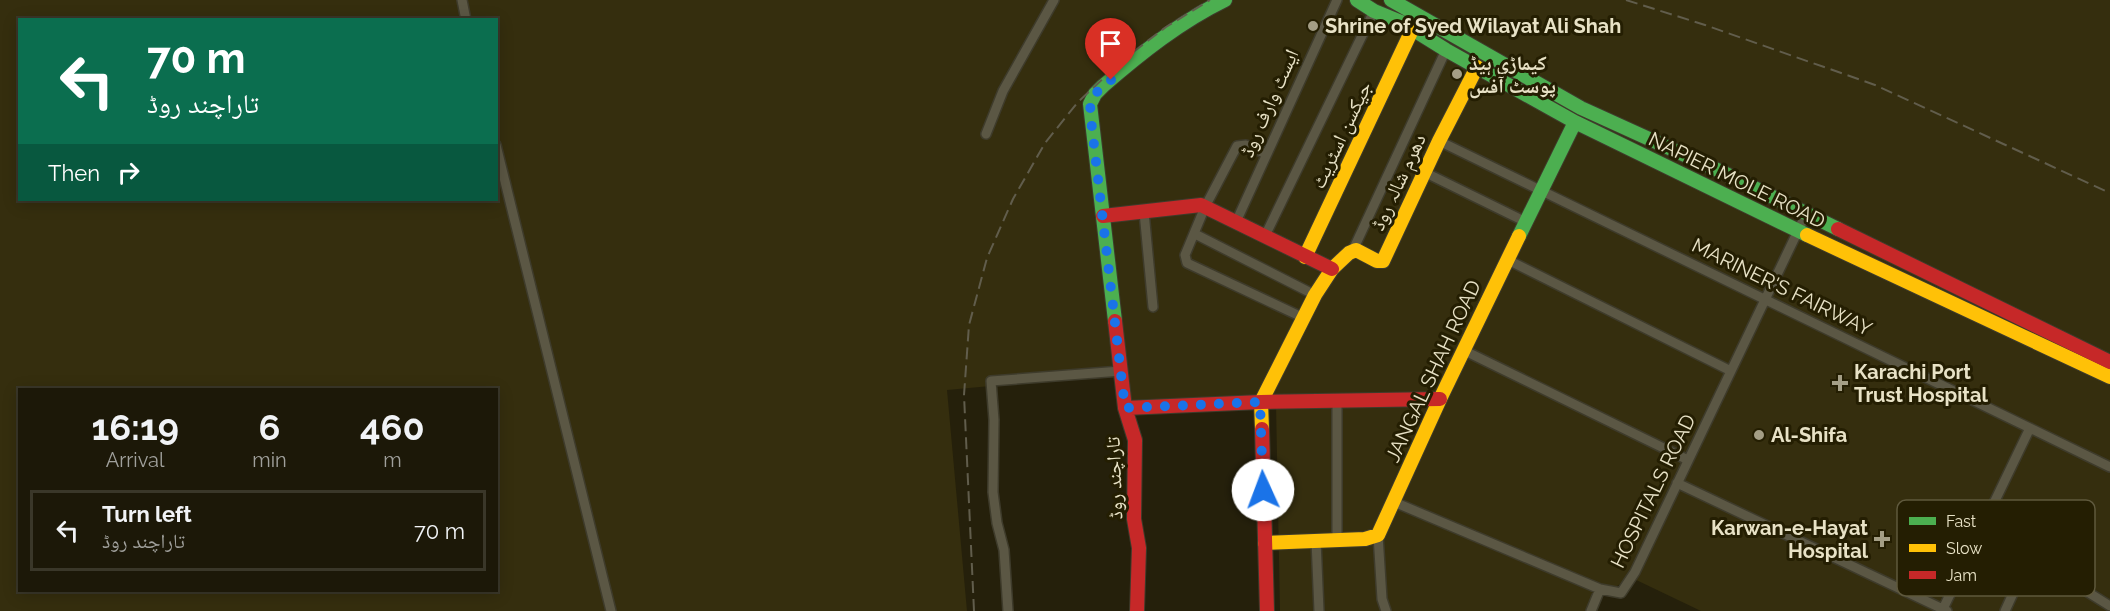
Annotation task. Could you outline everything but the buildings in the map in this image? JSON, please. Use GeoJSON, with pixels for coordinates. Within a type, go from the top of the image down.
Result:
{"type":"FeatureCollection","features":[{"type":"Feature","properties":{"kind":"street"},"geometry":{"type":"LineString","coordinates":[[462,0],[466,18]]}},
{"type":"Feature","properties":{"kind":"street"},"geometry":{"type":"LineString","coordinates":[[986,134],[1003,91],[1054,0]]}},
{"type":"Feature","properties":{"kind":"street"},"geometry":{"type":"LineString","coordinates":[[1125,408],[1090,111],[1093,97],[1156,42],[1185,22],[1225,0]]}},
{"type":"Feature","properties":{"kind":"street","name":"ایسٹ وارف روڈ"},"geometry":{"type":"LineString","coordinates":[[1236,222],[1336,0]]}},
{"type":"Feature","properties":{"kind":"street","name":"NAPIER MOLE ROAD"},"geometry":{"type":"LineString","coordinates":[[1357,0],[1374,11],[1401,22],[1446,50],[1575,122],[1798,231],[2110,377]]}},
{"type":"Feature","properties":{"kind":"street","name":"NAPIER MOLE ROAD"},"geometry":{"type":"LineString","coordinates":[[1391,0],[1581,108],[1722,172],[2110,362]]}},
{"type":"Feature","properties":{"kind":"street"},"geometry":{"type":"LineString","coordinates":[[1265,236],[1374,11]]}},
{"type":"Feature","properties":{"kind":"street","name":"جیکسن اسٹریٹ"},"geometry":{"type":"LineString","coordinates":[[1305,257],[1412,30]]}},
{"type":"Feature","properties":{"kind":"street"},"geometry":{"type":"LineString","coordinates":[[1353,250],[1446,50]]}},
{"type":"Feature","properties":{"kind":"street","name":"دھرم شالہ روڈ"},"geometry":{"type":"LineString","coordinates":[[1260,402],[1315,295],[1332,269],[1353,250],[1383,261],[1439,141],[1477,67]]}},
{"type":"Feature","properties":{"kind":"street","name":"JANGAL SHAH ROAD"},"geometry":{"type":"LineString","coordinates":[[1377,535],[1463,350],[1575,122]]}},
{"type":"Feature","properties":{"kind":"street","name":"MARINER'S FAIRWAY"},"geometry":{"type":"LineString","coordinates":[[1439,141],[2110,467]]}},
{"type":"Feature","properties":{"kind":"street"},"geometry":{"type":"LineString","coordinates":[[1266,154],[1246,145],[1237,146],[1205,207],[1185,255],[1187,263],[1304,318]]}},
{"type":"Feature","properties":{"kind":"street"},"geometry":{"type":"LineString","coordinates":[[498,154],[611,611]]}},
{"type":"Feature","properties":{"kind":"street"},"geometry":{"type":"LineString","coordinates":[[1424,172],[1526,222]]}},
{"type":"Feature","properties":{"kind":"street"},"geometry":{"type":"LineString","coordinates":[[1103,216],[1201,205],[1332,269]]}},
{"type":"Feature","properties":{"kind":"street"},"geometry":{"type":"LineString","coordinates":[[1144,212],[1153,307]]}},
{"type":"Feature","properties":{"kind":"street","name":"HOSPITALS ROAD"},"geometry":{"type":"LineString","coordinates":[[1394,502],[1600,589],[1617,594],[1624,591],[1806,214]]}},
{"type":"Feature","properties":{"kind":"street"},"geometry":{"type":"LineString","coordinates":[[1195,234],[1315,295]]}},
{"type":"Feature","properties":{"kind":"street"},"geometry":{"type":"LineString","coordinates":[[1508,260],[1731,371]]}},
{"type":"Feature","properties":{"kind":"street"},"geometry":{"type":"LineString","coordinates":[[1463,350],[1688,460]]}},
{"type":"Feature","properties":{"kind":"street"},"geometry":{"type":"LineString","coordinates":[[1008,611],[1004,550],[997,523],[993,492],[992,381],[1121,371]]}},
{"type":"Feature","properties":{"kind":"street","name":"تاراچند روڈ"},"geometry":{"type":"LineString","coordinates":[[1137,611],[1138,548],[1134,519],[1134,440],[1125,408],[1260,402],[1440,399]]}},
{"type":"Feature","properties":{"kind":"street"},"geometry":{"type":"LineString","coordinates":[[1337,400],[1337,539]]}},
{"type":"Feature","properties":{"kind":"street"},"geometry":{"type":"LineString","coordinates":[[1260,402],[1267,611]]}},
{"type":"Feature","properties":{"kind":"street"},"geometry":{"type":"LineString","coordinates":[[1995,500],[2030,428]]}},
{"type":"Feature","properties":{"kind":"street"},"geometry":{"type":"LineString","coordinates":[[1677,483],[1897,588]]}},
{"type":"Feature","properties":{"kind":"street"},"geometry":{"type":"LineString","coordinates":[[1265,543],[1365,539],[1377,535],[1382,599],[1386,611]]}},
{"type":"Feature","properties":{"kind":"street"},"geometry":{"type":"LineString","coordinates":[[1316,540],[1319,611]]}},
{"type":"Feature","properties":{"kind":"street"},"geometry":{"type":"LineString","coordinates":[[1591,611],[1600,589]]}},
{"type":"Feature","properties":{"kind":"street"},"geometry":{"type":"LineString","coordinates":[[1915,596],[1944,610],[1950,596]]}},
{"type":"Feature","properties":{"kind":"street"},"geometry":{"type":"LineString","coordinates":[[2005,611],[2012,596]]}},
{"type":"Feature","properties":{"kind":"street"},"geometry":{"type":"LineString","coordinates":[[2094,596],[2110,606]]}},
{"type":"Feature","properties":{"kind":"shaded area"},"geometry":{"type":"Polygon","coordinates":[[[0,0],[2110,0],[2110,611],[1701,611],[1630,577],[1590,605],[1586,611],[1280,611],[1276,404],[1128,416],[1122,374],[947,390],[967,611],[0,611],[0,0]]]}},
{"type":"Feature","properties":{"kind":"railway"},"geometry":{"type":"LineString","coordinates":[[974,611],[964,395],[969,325],[987,258],[1013,199],[1045,143],[1078,102],[1124,59],[1166,27],[1210,0]]}},
{"type":"Feature","properties":{"kind":"railway"},"geometry":{"type":"LineString","coordinates":[[1626,0],[1705,25],[1875,85],[2110,193]]}},
{"type":"Feature","properties":{"kind":"traffic: fast"},"geometry":{"type":"LineString","coordinates":[[1115,321],[1090,104],[1095,94],[1103,86],[1146,50],[1192,18],[1225,0]]}},
{"type":"Feature","properties":{"kind":"traffic: fast"},"geometry":{"type":"LineString","coordinates":[[1357,0],[1374,11],[1401,22],[1446,50],[1575,122],[1807,235]]}},
{"type":"Feature","properties":{"kind":"traffic: fast"},"geometry":{"type":"LineString","coordinates":[[1391,0],[1581,108],[1722,172],[1838,229]]}},
{"type":"Feature","properties":{"kind":"traffic: fast"},"geometry":{"type":"LineString","coordinates":[[1519,236],[1575,122]]}},
{"type":"Feature","properties":{"kind":"traffic: slow"},"geometry":{"type":"LineString","coordinates":[[1305,257],[1412,30]]}},
{"type":"Feature","properties":{"kind":"traffic: slow"},"geometry":{"type":"LineString","coordinates":[[1262,429],[1261,402],[1315,295],[1332,269],[1349,253],[1356,250],[1377,261],[1383,261],[1439,141],[1477,67]]}},
{"type":"Feature","properties":{"kind":"traffic: slow"},"geometry":{"type":"LineString","coordinates":[[1807,235],[2110,377]]}},
{"type":"Feature","properties":{"kind":"traffic: slow"},"geometry":{"type":"LineString","coordinates":[[1265,543],[1365,539],[1378,535],[1440,399],[1519,236]]}},
{"type":"Feature","properties":{"kind":"traffic: jam"},"geometry":{"type":"LineString","coordinates":[[1103,216],[1201,205],[1332,269]]}},
{"type":"Feature","properties":{"kind":"traffic: jam"},"geometry":{"type":"LineString","coordinates":[[1838,229],[2110,362]]}},
{"type":"Feature","properties":{"kind":"traffic: jam"},"geometry":{"type":"LineString","coordinates":[[1115,321],[1125,408],[1135,440],[1134,519],[1139,548],[1137,611]]}},
{"type":"Feature","properties":{"kind":"traffic: jam"},"geometry":{"type":"LineString","coordinates":[[1125,408],[1261,402],[1440,399]]}},
{"type":"Feature","properties":{"kind":"traffic: jam"},"geometry":{"type":"LineString","coordinates":[[1262,429],[1267,611]]}},
{"type":"Feature","properties":{"kind":"place","name":"Shrine of Syed Wilayat Ali Shah"},"geometry":{"type":"Point","coordinates":[1313,26]}},
{"type":"Feature","properties":{"kind":"place","name":"کیماڑی ہیڈ پوسٹ آفس"},"geometry":{"type":"Point","coordinates":[1457,74]}},
{"type":"Feature","properties":{"kind":"place","name":"Karachi Port Trust Hospital"},"geometry":{"type":"Point","coordinates":[1840,383]}},
{"type":"Feature","properties":{"kind":"place","name":"Al-Shifa"},"geometry":{"type":"Point","coordinates":[1759,435]}},
{"type":"Feature","properties":{"kind":"place","name":"Karwan-e-Hayat Hospital"},"geometry":{"type":"Point","coordinates":[1882,539]}},
{"type":"Feature","properties":{"kind":"route"},"geometry":{"type":"LineString","coordinates":[[1111,80],[1096,92],[1090,104],[1090,111],[1125,408],[1260,402],[1263,490]]}}]}
